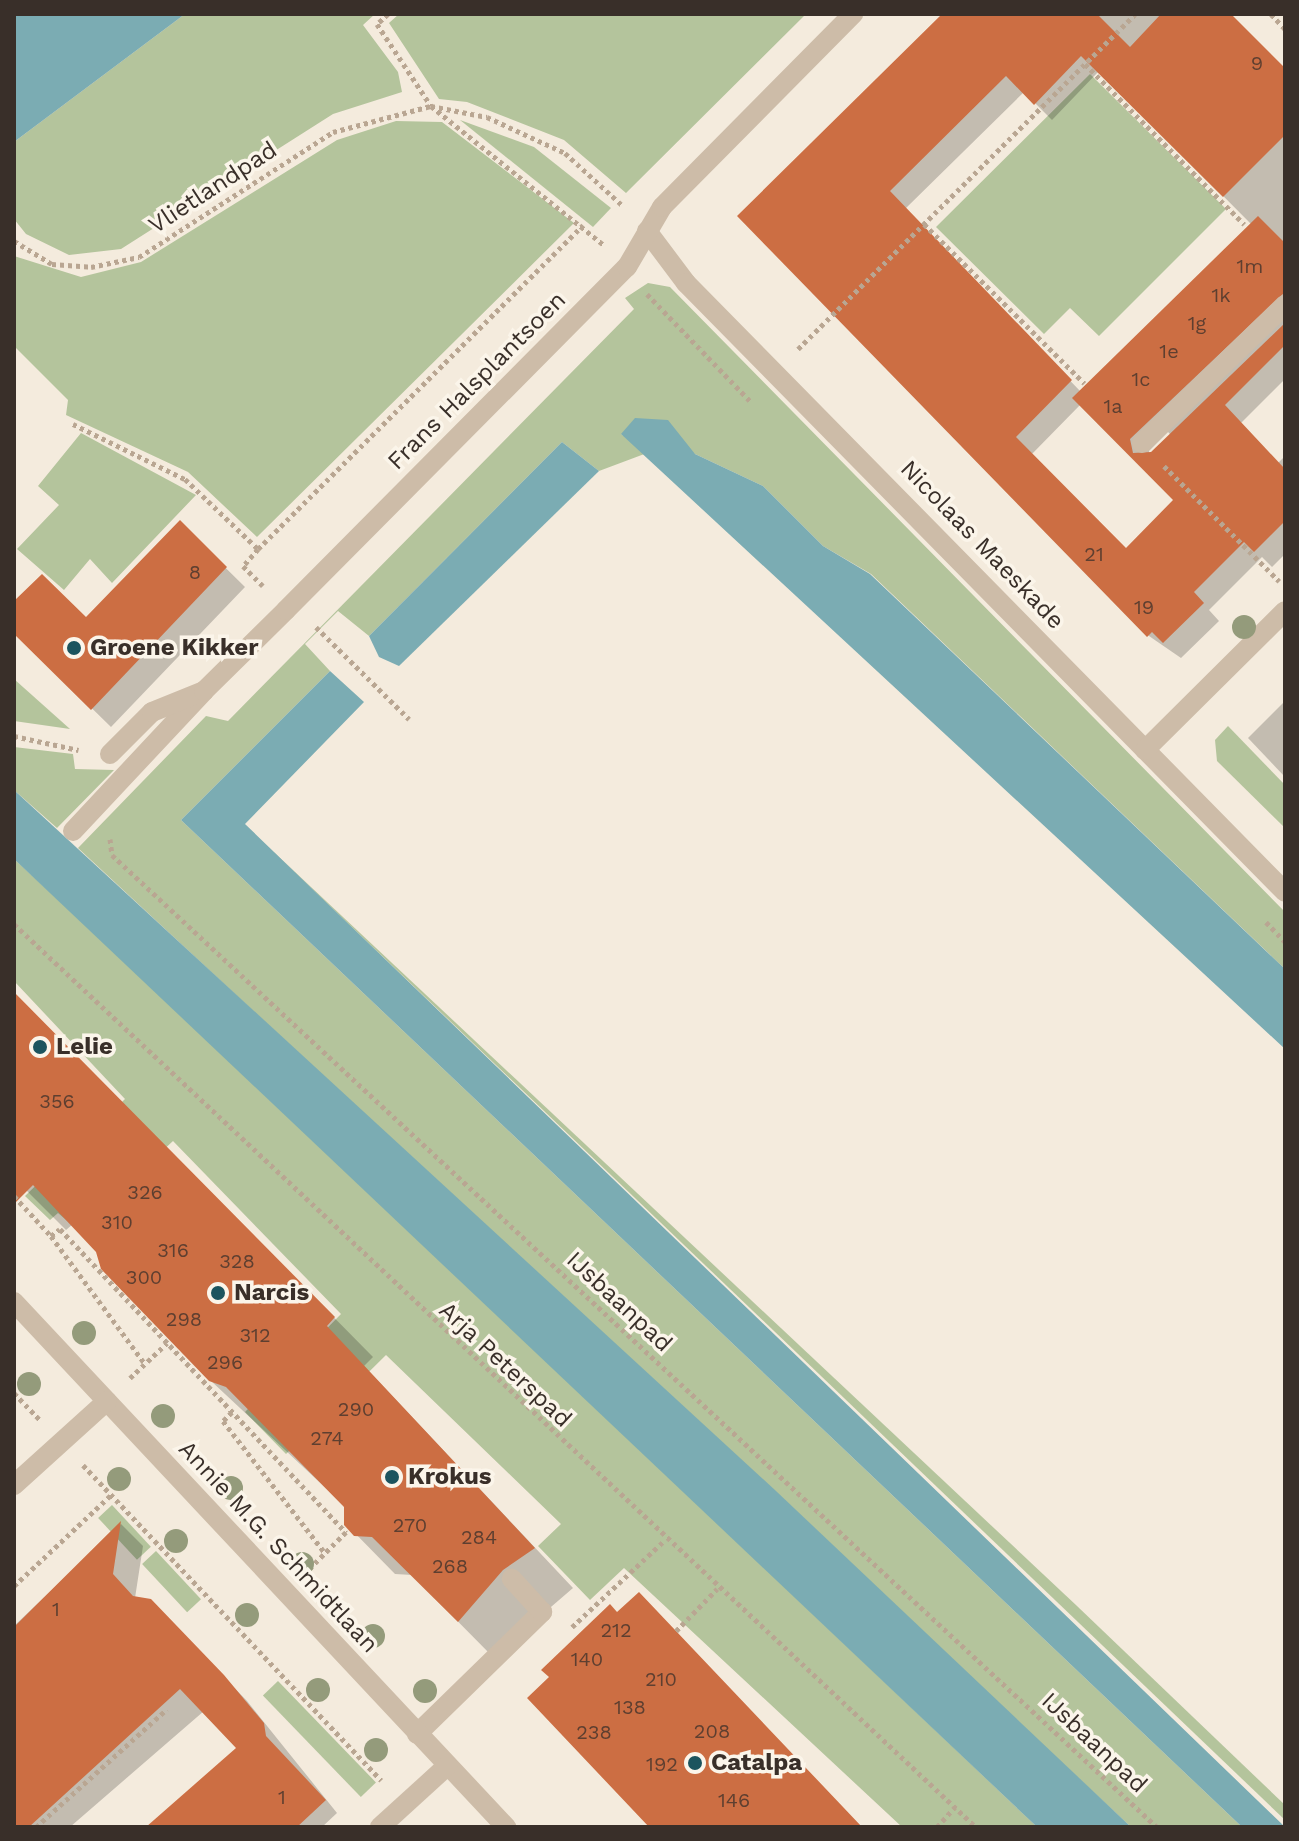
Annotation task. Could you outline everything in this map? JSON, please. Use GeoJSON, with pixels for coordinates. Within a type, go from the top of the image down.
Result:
{"type":"FeatureCollection","features":[{"type":"Feature","properties":{"kind":"street","name":"Frans Halsplantsoen"},"geometry":{"type":"LineString","coordinates":[[110,754],[152,712],[204,691],[289,607],[627,267],[662,207],[853,14]]}},
{"type":"Feature","properties":{"kind":"street","name":"Nicolaas Maeskade"},"geometry":{"type":"LineString","coordinates":[[647,231],[686,283],[1285,892]]}},
{"type":"Feature","properties":{"kind":"street"},"geometry":{"type":"LineString","coordinates":[[1142,443],[1285,305]]}},
{"type":"Feature","properties":{"kind":"street"},"geometry":{"type":"LineString","coordinates":[[1145,750],[1285,611]]}},
{"type":"Feature","properties":{"kind":"street"},"geometry":{"type":"LineString","coordinates":[[73,831],[204,691]]}},
{"type":"Feature","properties":{"kind":"street","name":"Annie M.G. Schmidtlaan"},"geometry":{"type":"LineString","coordinates":[[14,1302],[506,1827]]}},
{"type":"Feature","properties":{"kind":"street"},"geometry":{"type":"LineString","coordinates":[[14,1485],[107,1401]]}},
{"type":"Feature","properties":{"kind":"street"},"geometry":{"type":"LineString","coordinates":[[417,1734],[542,1612],[512,1579]]}},
{"type":"Feature","properties":{"kind":"street"},"geometry":{"type":"LineString","coordinates":[[380,1827],[447,1766]]}},
{"type":"Feature","properties":{"kind":"path"},"geometry":{"type":"LineString","coordinates":[[388,14],[377,24],[431,106],[583,225],[627,267]]}},
{"type":"Feature","properties":{"kind":"path"},"geometry":{"type":"LineString","coordinates":[[775,372],[1135,14]]}},
{"type":"Feature","properties":{"kind":"path"},"geometry":{"type":"LineString","coordinates":[[1271,14],[1285,29]]}},
{"type":"Feature","properties":{"kind":"path"},"geometry":{"type":"LineString","coordinates":[[1085,64],[1244,224]]}},
{"type":"Feature","properties":{"kind":"path","name":"Vlietlandpad"},"geometry":{"type":"LineString","coordinates":[[14,241],[52,264],[91,267],[139,257],[333,132],[431,106],[487,117],[565,153],[647,231]]}},
{"type":"Feature","properties":{"kind":"path"},"geometry":{"type":"LineString","coordinates":[[924,224],[1084,383]]}},
{"type":"Feature","properties":{"kind":"path"},"geometry":{"type":"LineString","coordinates":[[409,719],[243,566],[583,225]]}},
{"type":"Feature","properties":{"kind":"path"},"geometry":{"type":"LineString","coordinates":[[73,424],[185,479],[258,549]]}},
{"type":"Feature","properties":{"kind":"path"},"geometry":{"type":"LineString","coordinates":[[1142,443],[1285,587]]}},
{"type":"Feature","properties":{"kind":"path"},"geometry":{"type":"LineString","coordinates":[[14,736],[110,754]]}},
{"type":"Feature","properties":{"kind":"path","name":"IJsbaanpad"},"geometry":{"type":"LineString","coordinates":[[120,784],[125,807],[110,839],[112,855],[1157,1827]]}},
{"type":"Feature","properties":{"kind":"path","name":"Arja Peterspad"},"geometry":{"type":"LineString","coordinates":[[14,924],[717,1589],[976,1827]]}},
{"type":"Feature","properties":{"kind":"path"},"geometry":{"type":"LineString","coordinates":[[14,1196],[51,1236],[145,1364],[167,1343]]}},
{"type":"Feature","properties":{"kind":"path"},"geometry":{"type":"LineString","coordinates":[[51,1236],[60,1229],[346,1532],[325,1553],[223,1421],[232,1412]]}},
{"type":"Feature","properties":{"kind":"path"},"geometry":{"type":"LineString","coordinates":[[14,1393],[405,1805]]}},
{"type":"Feature","properties":{"kind":"path"},"geometry":{"type":"LineString","coordinates":[[14,1586],[111,1495]]}},
{"type":"Feature","properties":{"kind":"path"},"geometry":{"type":"LineString","coordinates":[[676,1631],[717,1589]]}},
{"type":"Feature","properties":{"kind":"path"},"geometry":{"type":"LineString","coordinates":[[36,1827],[167,1709]]}},
{"type":"Feature","properties":{"kind":"path"},"geometry":{"type":"LineString","coordinates":[[937,1827],[955,1807]]}},
{"type":"Feature","properties":{"kind":"green space"},"geometry":{"type":"Polygon","coordinates":[[[185,14],[375,14],[363,25],[398,72],[402,92],[333,114],[121,249],[69,255],[26,234],[14,219],[14,142],[185,14]]]}},
{"type":"Feature","properties":{"kind":"green space"},"geometry":{"type":"Polygon","coordinates":[[[399,14],[806,14],[626,193],[564,140],[467,102],[439,99],[389,23],[399,14]]]}},
{"type":"Feature","properties":{"kind":"green space"},"geometry":{"type":"Polygon","coordinates":[[[1090,74],[1226,209],[1099,336],[1070,308],[1044,334],[936,227],[1090,74]]]}},
{"type":"Feature","properties":{"kind":"green space"},"geometry":{"type":"Polygon","coordinates":[[[460,120],[534,147],[611,208],[593,227],[460,120]]]}},
{"type":"Feature","properties":{"kind":"green space"},"geometry":{"type":"Polygon","coordinates":[[[396,121],[442,122],[574,223],[257,537],[188,472],[66,415],[68,400],[14,346],[14,256],[81,277],[141,262],[337,140],[396,121]]]}},
{"type":"Feature","properties":{"kind":"green space"},"geometry":{"type":"Polygon","coordinates":[[[648,283],[670,287],[1285,912],[1285,969],[871,574],[823,546],[763,486],[695,454],[621,434],[647,453],[599,471],[562,442],[369,636],[338,611],[305,644],[330,671],[181,820],[1242,1827],[1131,1827],[78,848],[206,716],[228,721],[634,309],[625,298],[648,283]]]}},
{"type":"Feature","properties":{"kind":"green space"},"geometry":{"type":"Polygon","coordinates":[[[81,433],[196,495],[112,583],[90,559],[64,590],[17,549],[59,505],[38,486],[81,433]]]}},
{"type":"Feature","properties":{"kind":"green space"},"geometry":{"type":"Polygon","coordinates":[[[14,679],[70,729],[14,721],[14,679]]]}},
{"type":"Feature","properties":{"kind":"green space"},"geometry":{"type":"Polygon","coordinates":[[[1228,726],[1285,785],[1285,828],[1217,761],[1215,740],[1228,726]]]}},
{"type":"Feature","properties":{"kind":"green space"},"geometry":{"type":"Polygon","coordinates":[[[14,747],[73,754],[75,769],[114,770],[57,828],[14,790],[14,747]]]}},
{"type":"Feature","properties":{"kind":"green space"},"geometry":{"type":"Polygon","coordinates":[[[244,824],[1285,1805],[1285,1820],[244,824]]]}},
{"type":"Feature","properties":{"kind":"green space"},"geometry":{"type":"Polygon","coordinates":[[[14,859],[165,998],[1037,1827],[902,1827],[624,1568],[590,1600],[538,1546],[561,1524],[386,1355],[286,1454],[245,1412],[341,1314],[173,1141],[78,1230],[58,1213],[50,1220],[25,1196],[125,1099],[14,981],[14,859]]]}},
{"type":"Feature","properties":{"kind":"green space"},"geometry":{"type":"Polygon","coordinates":[[[112,1505],[151,1547],[137,1560],[98,1518],[112,1505]]]}},
{"type":"Feature","properties":{"kind":"green space"},"geometry":{"type":"Polygon","coordinates":[[[156,1551],[201,1599],[187,1612],[142,1564],[156,1551]]]}},
{"type":"Feature","properties":{"kind":"green space"},"geometry":{"type":"Polygon","coordinates":[[[278,1681],[376,1782],[361,1797],[263,1696],[278,1681]]]}},
{"type":"Feature","properties":{"kind":"water"},"geometry":{"type":"Polygon","coordinates":[[[14,14],[185,14],[14,142],[14,14]]]}},
{"type":"Feature","properties":{"kind":"water"},"geometry":{"type":"Polygon","coordinates":[[[635,418],[668,420],[695,454],[763,486],[823,546],[870,574],[1285,969],[1285,1049],[621,434],[635,418]]]}},
{"type":"Feature","properties":{"kind":"water"},"geometry":{"type":"Polygon","coordinates":[[[562,442],[599,471],[399,666],[379,657],[369,636],[562,442]]]}},
{"type":"Feature","properties":{"kind":"water"},"geometry":{"type":"Polygon","coordinates":[[[330,671],[364,702],[245,824],[1285,1827],[1242,1827],[181,820],[330,671]]]}},
{"type":"Feature","properties":{"kind":"water"},"geometry":{"type":"Polygon","coordinates":[[[14,790],[776,1491],[1131,1827],[1037,1827],[14,859],[14,790]]]}},
{"type":"Feature","properties":{"kind":"building"},"geometry":{"type":"Polygon","coordinates":[[[942,14],[1097,14],[1130,47],[1161,14],[1231,14],[1285,68],[1285,135],[1223,197],[1081,56],[1034,105],[1006,76],[890,191],[1072,380],[1016,437],[1126,548],[1173,500],[1072,398],[1258,216],[1285,243],[1285,292],[1130,439],[1133,453],[1151,452],[1285,323],[1285,345],[1225,405],[1285,469],[1285,521],[1254,552],[1244,542],[1194,592],[1204,603],[1163,643],[1152,632],[1147,637],[737,216],[942,14]]]}},
{"type":"Feature","properties":{"kind":"building"},"geometry":{"type":"Polygon","coordinates":[[[180,520],[227,567],[91,710],[14,634],[14,601],[42,574],[86,617],[180,520]]]}},
{"type":"Feature","properties":{"kind":"building"},"geometry":{"type":"Polygon","coordinates":[[[14,992],[335,1317],[327,1326],[535,1548],[503,1570],[458,1622],[372,1537],[354,1536],[344,1525],[344,1507],[226,1387],[209,1381],[101,1269],[96,1252],[33,1185],[14,1204],[14,992]]]}},
{"type":"Feature","properties":{"kind":"building"},"geometry":{"type":"Polygon","coordinates":[[[121,1521],[113,1574],[133,1596],[151,1599],[224,1675],[264,1723],[266,1736],[326,1800],[297,1827],[146,1827],[236,1748],[180,1689],[29,1827],[14,1827],[14,1627],[121,1521]]]}},
{"type":"Feature","properties":{"kind":"building","name":"Catalpa"},"geometry":{"type":"Polygon","coordinates":[[[639,1592],[862,1827],[649,1827],[527,1698],[549,1677],[541,1670],[610,1604],[617,1612],[639,1592]]]}},
{"type":"Feature","properties":{"kind":"place","name":"Groene Kikker"},"geometry":{"type":"Point","coordinates":[74,648]}},
{"type":"Feature","properties":{"kind":"place","name":"Lelie"},"geometry":{"type":"Point","coordinates":[40,1047]}},
{"type":"Feature","properties":{"kind":"place","name":"Narcis"},"geometry":{"type":"Point","coordinates":[218,1293]}},
{"type":"Feature","properties":{"kind":"place","name":"Krokus"},"geometry":{"type":"Point","coordinates":[392,1477]}},
{"type":"Feature","properties":{"kind":"place","name":"Catalpa"},"geometry":{"type":"Point","coordinates":[695,1763]}}]}
